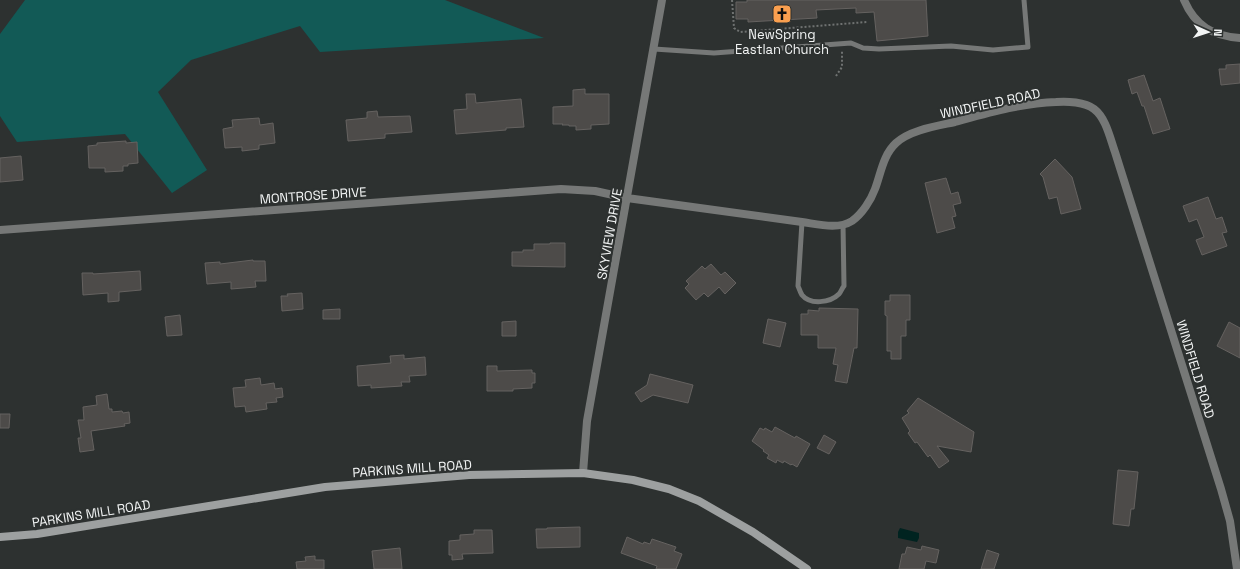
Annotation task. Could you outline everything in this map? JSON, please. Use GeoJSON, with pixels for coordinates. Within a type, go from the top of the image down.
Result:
{"type":"FeatureCollection","features":[{"type":"Feature","properties":{"kind":"street","name":"SKYVIEW DRIVE"},"geometry":{"type":"LineString","coordinates":[[583,473],[587,421],[628,198],[662,0]]}},
{"type":"Feature","properties":{"kind":"street"},"geometry":{"type":"LineString","coordinates":[[1184,0],[1200,25],[1219,34],[1240,38]]}},
{"type":"Feature","properties":{"kind":"street","name":"WINDFIELD ROAD"},"geometry":{"type":"LineString","coordinates":[[628,198],[829,226],[843,224],[851,221],[867,204],[875,191],[889,150],[907,135],[1000,110],[1035,104],[1070,102],[1093,108],[1100,115],[1106,126],[1115,152],[1221,489],[1230,521],[1237,569]]}},
{"type":"Feature","properties":{"kind":"street","name":"MONTROSE DRIVE"},"geometry":{"type":"LineString","coordinates":[[0,230],[561,189],[595,191],[628,198]]}},
{"type":"Feature","properties":{"kind":"street","name":"PARKINS MILL ROAD"},"geometry":{"type":"LineString","coordinates":[[0,537],[43,533],[325,487],[469,476],[583,473],[633,480],[669,489],[681,494],[730,518],[754,532],[807,569]]}},
{"type":"Feature","properties":{"kind":"lane"},"geometry":{"type":"LineString","coordinates":[[654,49],[714,53],[850,43],[863,48],[879,49],[951,46],[993,50],[1028,47],[1024,0]]}},
{"type":"Feature","properties":{"kind":"lane"},"geometry":{"type":"LineString","coordinates":[[802,222],[798,286],[802,295],[811,300],[821,302],[831,299],[839,294],[844,286],[843,224]]}},
{"type":"Feature","properties":{"kind":"path"},"geometry":{"type":"LineString","coordinates":[[732,0],[734,28],[740,32],[867,22]]}},
{"type":"Feature","properties":{"kind":"path"},"geometry":{"type":"LineString","coordinates":[[836,76],[842,67],[842,49]]}},
{"type":"Feature","properties":{"kind":"shaded area"},"geometry":{"type":"Polygon","coordinates":[[[25,0],[445,0],[544,38],[320,52],[300,26],[191,60],[158,92],[207,170],[172,193],[125,134],[17,142],[0,116],[0,34],[25,0]]]}},
{"type":"Feature","properties":{"kind":"shaded area"},"geometry":{"type":"Polygon","coordinates":[[[900,528],[919,533],[917,542],[898,538],[900,528]]]}},
{"type":"Feature","properties":{"kind":"building"},"geometry":{"type":"Polygon","coordinates":[[[747,0],[926,0],[928,36],[877,41],[874,12],[856,13],[856,8],[816,10],[817,18],[748,22],[748,19],[736,19],[736,2],[747,2],[747,0]]]}},
{"type":"Feature","properties":{"kind":"building"},"geometry":{"type":"Polygon","coordinates":[[[1240,64],[1240,83],[1221,85],[1219,69],[1226,69],[1226,65],[1240,64]]]}},
{"type":"Feature","properties":{"kind":"building"},"geometry":{"type":"Polygon","coordinates":[[[1144,75],[1153,101],[1160,98],[1170,129],[1153,134],[1144,106],[1142,106],[1137,92],[1132,94],[1128,80],[1144,75]]]}},
{"type":"Feature","properties":{"kind":"building"},"geometry":{"type":"Polygon","coordinates":[[[585,89],[585,94],[609,94],[609,124],[591,125],[591,129],[576,130],[576,126],[553,124],[553,107],[573,106],[573,90],[585,89]]]}},
{"type":"Feature","properties":{"kind":"building"},"geometry":{"type":"Polygon","coordinates":[[[466,94],[475,94],[476,103],[521,99],[524,127],[456,134],[454,110],[467,109],[466,94]]]}},
{"type":"Feature","properties":{"kind":"building"},"geometry":{"type":"Polygon","coordinates":[[[377,111],[378,117],[410,116],[412,132],[385,134],[385,138],[348,141],[346,120],[367,118],[367,112],[377,111]]]}},
{"type":"Feature","properties":{"kind":"building"},"geometry":{"type":"Polygon","coordinates":[[[259,118],[260,125],[273,123],[275,143],[259,145],[259,149],[242,151],[242,147],[225,148],[223,129],[233,127],[232,120],[259,118]]]}},
{"type":"Feature","properties":{"kind":"building"},"geometry":{"type":"Polygon","coordinates":[[[126,141],[126,143],[137,142],[138,163],[123,166],[123,171],[105,172],[105,168],[89,168],[88,146],[97,145],[97,143],[126,141]]]}},
{"type":"Feature","properties":{"kind":"building"},"geometry":{"type":"Polygon","coordinates":[[[21,156],[23,180],[0,182],[0,158],[21,156]]]}},
{"type":"Feature","properties":{"kind":"building"},"geometry":{"type":"Polygon","coordinates":[[[1055,159],[1072,177],[1081,209],[1061,214],[1057,197],[1049,199],[1043,177],[1040,174],[1055,159]]]}},
{"type":"Feature","properties":{"kind":"building"},"geometry":{"type":"Polygon","coordinates":[[[946,178],[951,194],[958,192],[961,203],[953,205],[956,216],[952,217],[955,228],[937,233],[925,183],[946,178]]]}},
{"type":"Feature","properties":{"kind":"building"},"geometry":{"type":"Polygon","coordinates":[[[1208,197],[1216,219],[1222,217],[1227,232],[1222,233],[1227,246],[1202,255],[1196,240],[1204,237],[1197,219],[1189,222],[1183,206],[1208,197]]]}},
{"type":"Feature","properties":{"kind":"building"},"geometry":{"type":"Polygon","coordinates":[[[565,243],[565,267],[512,266],[512,252],[534,250],[534,244],[565,243]]]}},
{"type":"Feature","properties":{"kind":"building"},"geometry":{"type":"Polygon","coordinates":[[[253,260],[265,261],[266,281],[255,281],[256,287],[231,289],[231,282],[207,284],[205,263],[220,262],[220,264],[253,260]]]}},
{"type":"Feature","properties":{"kind":"building"},"geometry":{"type":"Polygon","coordinates":[[[711,264],[721,275],[725,272],[736,283],[725,294],[719,287],[708,297],[704,293],[696,300],[685,288],[689,284],[686,281],[702,266],[705,269],[711,264]]]}},
{"type":"Feature","properties":{"kind":"building"},"geometry":{"type":"Polygon","coordinates":[[[140,271],[141,290],[119,292],[119,301],[108,302],[108,293],[83,295],[82,273],[93,274],[140,271]]]}},
{"type":"Feature","properties":{"kind":"building"},"geometry":{"type":"Polygon","coordinates":[[[302,293],[303,309],[282,311],[281,296],[302,293]]]}},
{"type":"Feature","properties":{"kind":"building"},"geometry":{"type":"Polygon","coordinates":[[[890,295],[910,295],[910,320],[906,320],[906,336],[901,336],[901,359],[891,359],[891,351],[887,351],[887,316],[885,315],[885,301],[890,301],[890,295]]]}},
{"type":"Feature","properties":{"kind":"building"},"geometry":{"type":"Polygon","coordinates":[[[819,308],[858,309],[857,348],[854,348],[847,383],[835,381],[838,365],[833,364],[836,348],[818,348],[818,335],[801,335],[801,314],[808,314],[808,310],[819,311],[819,308]]]}},
{"type":"Feature","properties":{"kind":"building"},"geometry":{"type":"Polygon","coordinates":[[[340,309],[340,319],[323,319],[323,310],[340,309]]]}},
{"type":"Feature","properties":{"kind":"building"},"geometry":{"type":"Polygon","coordinates":[[[180,315],[182,335],[167,336],[165,317],[180,315]]]}},
{"type":"Feature","properties":{"kind":"building"},"geometry":{"type":"Polygon","coordinates":[[[768,319],[786,323],[780,347],[763,343],[768,319]]]}},
{"type":"Feature","properties":{"kind":"building"},"geometry":{"type":"Polygon","coordinates":[[[516,321],[516,336],[502,336],[502,322],[516,321]]]}},
{"type":"Feature","properties":{"kind":"building"},"geometry":{"type":"Polygon","coordinates":[[[1229,322],[1240,328],[1240,358],[1217,346],[1229,322]]]}},
{"type":"Feature","properties":{"kind":"building"},"geometry":{"type":"Polygon","coordinates":[[[404,355],[404,359],[425,357],[426,375],[409,376],[410,382],[401,382],[402,386],[371,388],[371,385],[358,386],[357,366],[391,363],[390,356],[404,355]]]}},
{"type":"Feature","properties":{"kind":"building"},"geometry":{"type":"Polygon","coordinates":[[[487,366],[497,366],[497,371],[532,370],[532,373],[535,373],[535,383],[532,383],[532,388],[513,389],[513,391],[487,391],[487,366]]]}},
{"type":"Feature","properties":{"kind":"building"},"geometry":{"type":"Polygon","coordinates":[[[650,374],[693,385],[688,403],[653,395],[641,402],[635,393],[647,385],[650,374]]]}},
{"type":"Feature","properties":{"kind":"building"},"geometry":{"type":"Polygon","coordinates":[[[260,378],[261,385],[274,383],[275,389],[282,388],[283,397],[276,398],[277,402],[266,403],[267,409],[246,412],[245,406],[235,407],[233,388],[246,387],[245,380],[260,378]]]}},
{"type":"Feature","properties":{"kind":"building"},"geometry":{"type":"Polygon","coordinates":[[[107,394],[109,409],[112,409],[112,412],[129,412],[130,423],[124,424],[125,426],[91,431],[94,450],[80,452],[78,438],[81,438],[78,420],[84,420],[83,407],[97,405],[96,396],[107,394]]]}},
{"type":"Feature","properties":{"kind":"building"},"geometry":{"type":"Polygon","coordinates":[[[918,398],[974,432],[971,452],[937,446],[949,461],[939,468],[930,455],[928,457],[908,433],[910,431],[902,418],[909,413],[907,411],[918,398]]]}},
{"type":"Feature","properties":{"kind":"building"},"geometry":{"type":"Polygon","coordinates":[[[0,414],[10,414],[9,428],[0,428],[0,414]]]}},
{"type":"Feature","properties":{"kind":"building"},"geometry":{"type":"Polygon","coordinates":[[[775,427],[810,444],[797,467],[784,461],[783,463],[777,460],[776,463],[767,458],[769,455],[752,441],[760,428],[764,430],[765,428],[772,432],[775,427]]]}},
{"type":"Feature","properties":{"kind":"building"},"geometry":{"type":"Polygon","coordinates":[[[824,435],[836,442],[829,454],[817,448],[824,435]]]}},
{"type":"Feature","properties":{"kind":"building"},"geometry":{"type":"Polygon","coordinates":[[[1118,470],[1138,472],[1134,509],[1131,509],[1129,526],[1113,524],[1118,470]]]}},
{"type":"Feature","properties":{"kind":"building"},"geometry":{"type":"Polygon","coordinates":[[[580,527],[580,547],[537,548],[536,529],[580,527]]]}},
{"type":"Feature","properties":{"kind":"building"},"geometry":{"type":"Polygon","coordinates":[[[474,530],[492,530],[493,553],[462,554],[463,559],[452,560],[452,555],[449,555],[449,541],[460,540],[460,535],[474,534],[474,530]]]}},
{"type":"Feature","properties":{"kind":"building"},"geometry":{"type":"Polygon","coordinates":[[[627,537],[643,544],[644,542],[650,544],[652,539],[676,547],[674,551],[682,554],[676,569],[656,569],[657,566],[621,553],[627,537]]]}},
{"type":"Feature","properties":{"kind":"building"},"geometry":{"type":"Polygon","coordinates":[[[922,546],[939,550],[936,563],[926,561],[924,569],[899,569],[902,554],[905,554],[907,547],[921,550],[922,546]]]}},
{"type":"Feature","properties":{"kind":"building"},"geometry":{"type":"Polygon","coordinates":[[[400,548],[402,569],[374,569],[372,551],[400,548]]]}},
{"type":"Feature","properties":{"kind":"building"},"geometry":{"type":"Polygon","coordinates":[[[987,550],[999,554],[994,569],[981,569],[987,550]]]}},
{"type":"Feature","properties":{"kind":"building"},"geometry":{"type":"Polygon","coordinates":[[[315,556],[315,560],[324,560],[324,569],[297,569],[296,562],[306,561],[305,557],[315,556]]]}},
{"type":"Feature","properties":{"kind":"place","name":"NewSpring Eastlan Church"},"geometry":{"type":"Point","coordinates":[782,14]}}]}
